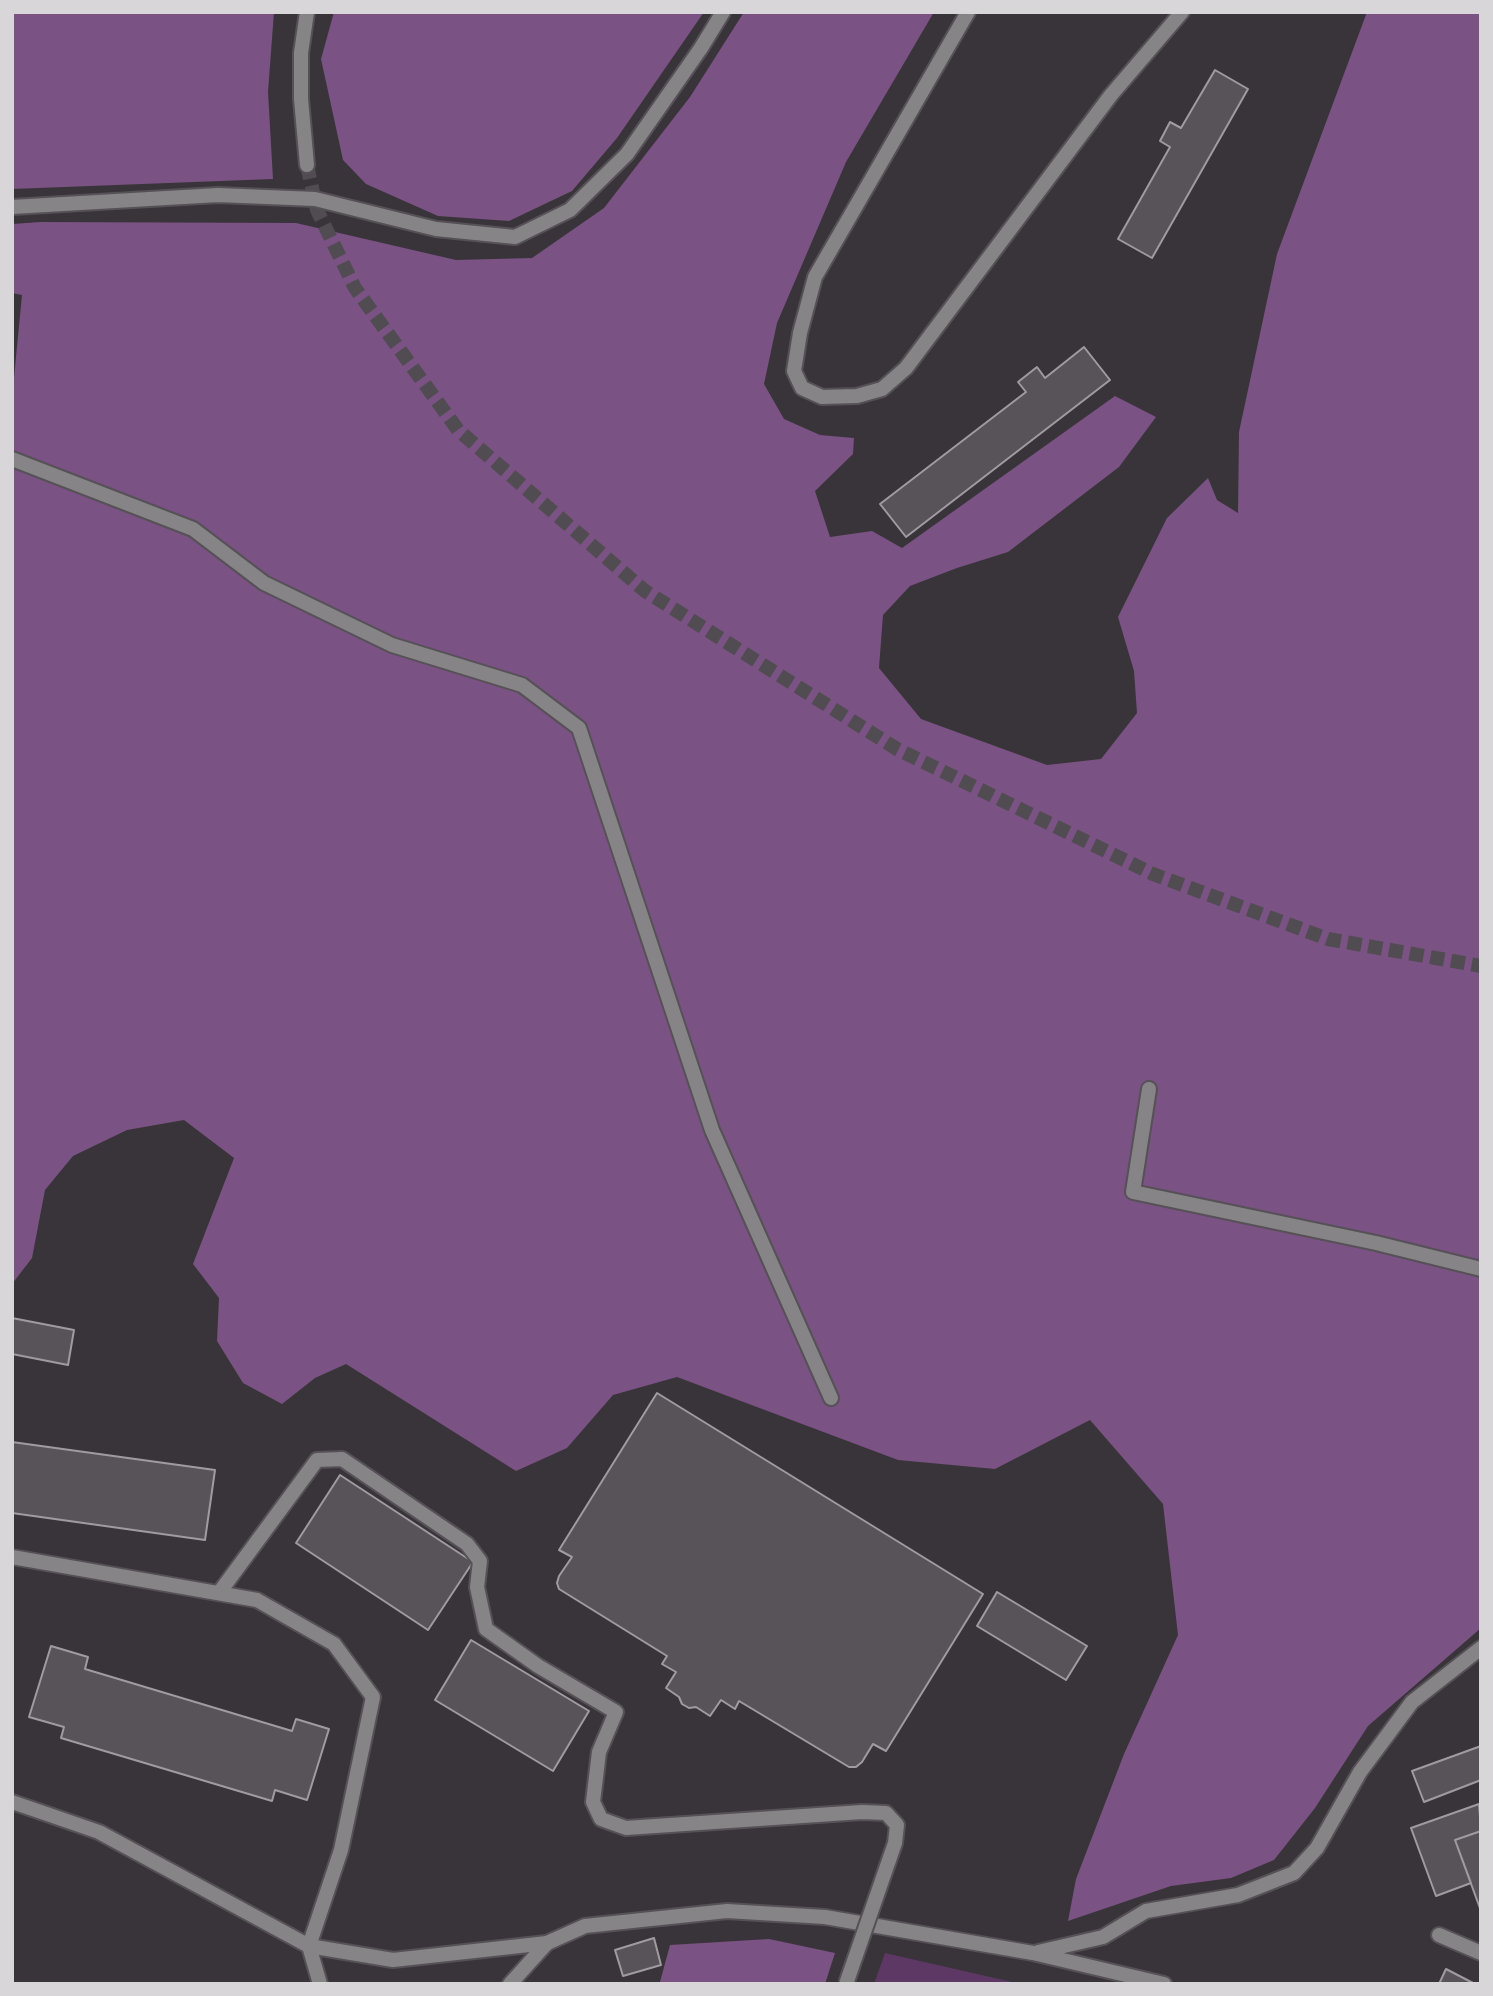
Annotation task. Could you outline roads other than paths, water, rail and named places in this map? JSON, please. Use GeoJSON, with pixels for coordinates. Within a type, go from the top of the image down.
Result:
{"type":"FeatureCollection","features":[{"type":"Feature","properties":{"kind":"street"},"geometry":{"type":"LineString","coordinates":[[307,12],[301,52],[300,99],[307,165]]}},
{"type":"Feature","properties":{"kind":"street"},"geometry":{"type":"LineString","coordinates":[[12,207],[218,195],[315,199],[436,229],[515,237],[570,210],[627,154],[723,12]]}},
{"type":"Feature","properties":{"kind":"street"},"geometry":{"type":"LineString","coordinates":[[968,12],[815,277],[800,333],[794,371],[802,388],[822,397],[857,396],[882,390],[906,368],[1111,95],[1182,12]]}},
{"type":"Feature","properties":{"kind":"street"},"geometry":{"type":"LineString","coordinates":[[12,460],[193,529],[264,583],[392,645],[522,685],[579,728],[712,1130],[831,1398]]}},
{"type":"Feature","properties":{"kind":"street"},"geometry":{"type":"LineString","coordinates":[[1149,1089],[1133,1192],[1376,1243],[1481,1269]]}},
{"type":"Feature","properties":{"kind":"street"},"geometry":{"type":"LineString","coordinates":[[219,1593],[317,1460],[342,1459],[467,1544],[480,1561],[477,1587],[486,1629],[538,1666],[616,1712],[599,1752],[593,1802],[601,1819],[626,1828],[886,1812],[897,1825],[895,1843],[846,1984]]}},
{"type":"Feature","properties":{"kind":"street"},"geometry":{"type":"LineString","coordinates":[[12,1557],[257,1600],[334,1644],[373,1697],[341,1850],[309,1946],[320,1984]]}},
{"type":"Feature","properties":{"kind":"street"},"geometry":{"type":"LineString","coordinates":[[1033,1953],[1102,1937],[1146,1911],[1238,1895],[1294,1873],[1317,1848],[1360,1772],[1412,1702],[1481,1648]]}},
{"type":"Feature","properties":{"kind":"street"},"geometry":{"type":"LineString","coordinates":[[12,1802],[99,1832],[309,1946],[393,1960],[547,1943],[585,1926],[727,1911],[825,1917],[1033,1953],[1164,1984]]}},
{"type":"Feature","properties":{"kind":"street"},"geometry":{"type":"LineString","coordinates":[[1439,1935],[1481,1953]]}},
{"type":"Feature","properties":{"kind":"street"},"geometry":{"type":"LineString","coordinates":[[510,1984],[547,1943]]}},
{"type":"Feature","properties":{"kind":"tunnel"},"geometry":{"type":"LineString","coordinates":[[307,165],[317,210],[355,288],[458,430],[645,591],[897,749],[1153,874],[1328,939],[1481,966]]}}]}
